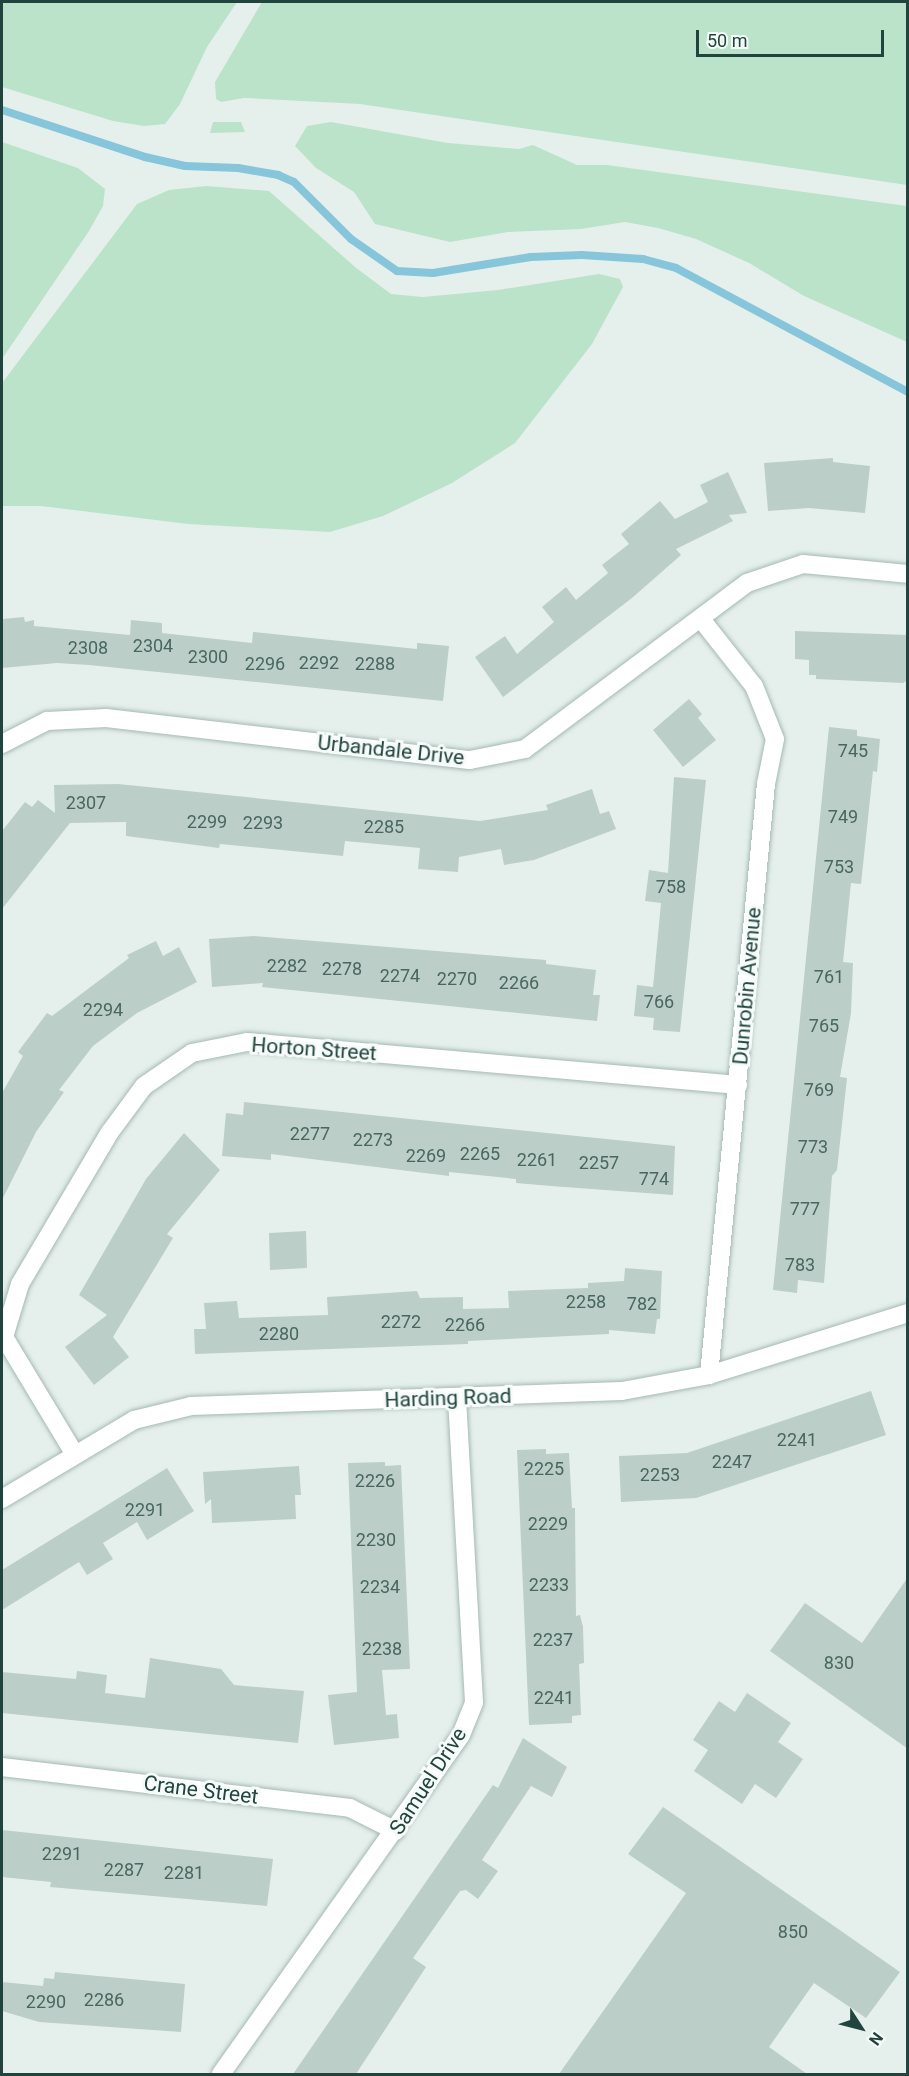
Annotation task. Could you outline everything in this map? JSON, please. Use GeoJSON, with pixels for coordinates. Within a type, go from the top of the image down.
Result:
{"type":"FeatureCollection","features":[{"type":"Feature","properties":{"kind":"street","name":"Urbandale Drive"},"geometry":{"type":"LineString","coordinates":[[2,744],[47,721],[106,718],[470,760],[525,749],[747,583],[803,564],[908,574]]}},
{"type":"Feature","properties":{"kind":"street","name":"Dunrobin Avenue"},"geometry":{"type":"LineString","coordinates":[[701,619],[754,686],[775,739],[766,784],[709,1375]]}},
{"type":"Feature","properties":{"kind":"street","name":"Horton Street"},"geometry":{"type":"LineString","coordinates":[[74,1453],[4,1337],[20,1284],[110,1132],[144,1086],[192,1053],[247,1042],[738,1084]]}},
{"type":"Feature","properties":{"kind":"street","name":"Harding Road"},"geometry":{"type":"LineString","coordinates":[[2,1499],[74,1453],[134,1420],[191,1406],[458,1399],[622,1391],[709,1375],[908,1313]]}},
{"type":"Feature","properties":{"kind":"street","name":"Samuel Drive"},"geometry":{"type":"LineString","coordinates":[[221,2074],[396,1831],[462,1735],[474,1702],[458,1399]]}},
{"type":"Feature","properties":{"kind":"street","name":"Crane Street"},"geometry":{"type":"LineString","coordinates":[[2,1767],[350,1808],[396,1831]]}},
{"type":"Feature","properties":{"kind":"green space"},"geometry":{"type":"Polygon","coordinates":[[[2,2],[237,2],[207,47],[180,104],[165,124],[144,126],[113,121],[2,87],[2,2]]]}},
{"type":"Feature","properties":{"kind":"green space"},"geometry":{"type":"Polygon","coordinates":[[[262,2],[907,2],[907,185],[360,104],[244,98],[221,102],[216,99],[215,82],[262,2]]]}},
{"type":"Feature","properties":{"kind":"green space"},"geometry":{"type":"Polygon","coordinates":[[[213,122],[241,122],[245,132],[210,133],[213,122]]]}},
{"type":"Feature","properties":{"kind":"green space"},"geometry":{"type":"Polygon","coordinates":[[[331,122],[448,143],[519,149],[533,145],[577,165],[607,165],[907,206],[907,342],[804,296],[749,263],[696,239],[658,228],[625,222],[581,229],[508,232],[450,242],[375,224],[354,192],[316,168],[295,146],[307,126],[331,122]]]}},
{"type":"Feature","properties":{"kind":"green space"},"geometry":{"type":"Polygon","coordinates":[[[2,142],[78,168],[105,189],[103,206],[89,231],[2,359],[2,142]]]}},
{"type":"Feature","properties":{"kind":"green space"},"geometry":{"type":"Polygon","coordinates":[[[206,186],[269,191],[355,267],[391,294],[423,297],[498,290],[599,274],[620,279],[623,287],[592,344],[515,443],[452,483],[383,516],[330,532],[188,524],[41,506],[2,506],[2,383],[137,204],[169,190],[206,186]]]}},
{"type":"Feature","properties":{"kind":"building"},"geometry":{"type":"Polygon","coordinates":[[[833,458],[833,462],[870,466],[865,513],[809,508],[768,511],[764,463],[833,458]]]}},
{"type":"Feature","properties":{"kind":"building"},"geometry":{"type":"Polygon","coordinates":[[[728,472],[747,513],[729,515],[733,521],[676,549],[681,555],[632,598],[503,697],[475,657],[505,636],[517,654],[554,622],[542,607],[566,587],[576,600],[608,573],[602,565],[629,544],[621,534],[660,501],[675,519],[708,502],[700,485],[728,472]]]}},
{"type":"Feature","properties":{"kind":"building"},"geometry":{"type":"Polygon","coordinates":[[[24,617],[25,622],[34,620],[34,626],[130,635],[131,620],[162,623],[162,633],[252,643],[253,632],[417,649],[417,643],[449,646],[443,701],[89,665],[57,663],[2,668],[2,619],[24,617]]]}},
{"type":"Feature","properties":{"kind":"building"},"geometry":{"type":"Polygon","coordinates":[[[795,631],[908,635],[908,680],[903,683],[816,679],[816,675],[809,675],[809,660],[795,659],[795,631]]]}},
{"type":"Feature","properties":{"kind":"building"},"geometry":{"type":"Polygon","coordinates":[[[689,699],[702,714],[698,718],[716,740],[683,767],[653,730],[689,699]]]}},
{"type":"Feature","properties":{"kind":"building"},"geometry":{"type":"Polygon","coordinates":[[[829,727],[857,730],[857,736],[880,739],[877,772],[873,771],[861,884],[851,883],[843,962],[853,963],[851,1013],[840,1077],[847,1078],[837,1170],[832,1176],[824,1283],[798,1280],[797,1293],[773,1290],[829,727]]]}},
{"type":"Feature","properties":{"kind":"building"},"geometry":{"type":"Polygon","coordinates":[[[674,777],[706,780],[680,1032],[653,1030],[654,1018],[634,1016],[637,985],[653,987],[661,903],[645,901],[649,870],[668,873],[674,777]]]}},
{"type":"Feature","properties":{"kind":"building"},"geometry":{"type":"Polygon","coordinates":[[[118,784],[480,821],[548,810],[546,805],[592,789],[600,814],[609,811],[616,829],[534,860],[504,865],[501,849],[459,857],[458,872],[418,869],[420,848],[345,841],[343,856],[220,844],[219,848],[126,836],[126,822],[70,823],[2,909],[2,831],[25,802],[32,807],[38,800],[55,813],[54,785],[118,784]]]}},
{"type":"Feature","properties":{"kind":"building"},"geometry":{"type":"Polygon","coordinates":[[[254,936],[546,960],[546,964],[596,970],[593,995],[600,995],[597,1021],[262,987],[263,983],[212,987],[209,939],[254,936]]]}},
{"type":"Feature","properties":{"kind":"building"},"geometry":{"type":"Polygon","coordinates":[[[156,941],[163,956],[179,947],[197,982],[137,1013],[93,1046],[59,1090],[64,1092],[36,1132],[2,1200],[2,1093],[23,1056],[18,1052],[47,1013],[52,1016],[129,958],[127,955],[156,941]]]}},
{"type":"Feature","properties":{"kind":"building"},"geometry":{"type":"Polygon","coordinates":[[[244,1102],[675,1146],[673,1195],[516,1183],[516,1179],[449,1172],[449,1176],[271,1154],[271,1160],[222,1156],[226,1113],[243,1115],[244,1102]]]}},
{"type":"Feature","properties":{"kind":"building"},"geometry":{"type":"Polygon","coordinates":[[[184,1133],[220,1170],[167,1234],[173,1238],[113,1337],[129,1357],[94,1385],[65,1347],[107,1315],[79,1295],[146,1179],[184,1133]]]}},
{"type":"Feature","properties":{"kind":"building"},"geometry":{"type":"Polygon","coordinates":[[[306,1231],[307,1268],[270,1270],[269,1233],[306,1231]]]}},
{"type":"Feature","properties":{"kind":"building"},"geometry":{"type":"Polygon","coordinates":[[[625,1268],[662,1271],[660,1319],[657,1319],[655,1334],[609,1330],[609,1334],[468,1341],[468,1344],[195,1354],[194,1329],[206,1329],[204,1303],[237,1301],[239,1318],[328,1315],[327,1297],[417,1291],[420,1298],[463,1297],[463,1309],[509,1308],[508,1291],[588,1288],[588,1283],[624,1281],[625,1268]]]}},
{"type":"Feature","properties":{"kind":"building"},"geometry":{"type":"Polygon","coordinates":[[[871,1391],[886,1435],[696,1498],[621,1502],[619,1456],[687,1453],[871,1391]]]}},
{"type":"Feature","properties":{"kind":"building"},"geometry":{"type":"Polygon","coordinates":[[[546,1449],[546,1454],[569,1453],[572,1508],[575,1508],[576,1616],[580,1615],[583,1627],[584,1663],[579,1664],[581,1715],[572,1716],[572,1723],[529,1725],[517,1450],[546,1449]]]}},
{"type":"Feature","properties":{"kind":"building"},"geometry":{"type":"Polygon","coordinates":[[[385,1462],[385,1466],[401,1465],[410,1669],[382,1670],[386,1715],[397,1714],[399,1738],[334,1745],[328,1695],[357,1692],[348,1463],[385,1462]]]}},
{"type":"Feature","properties":{"kind":"building"},"geometry":{"type":"Polygon","coordinates":[[[299,1466],[301,1495],[295,1495],[296,1519],[212,1523],[211,1499],[205,1504],[203,1472],[299,1466]]]}},
{"type":"Feature","properties":{"kind":"building"},"geometry":{"type":"Polygon","coordinates":[[[167,1468],[194,1511],[147,1540],[137,1522],[103,1543],[113,1559],[87,1575],[79,1562],[2,1610],[2,1570],[167,1468]]]}},
{"type":"Feature","properties":{"kind":"building"},"geometry":{"type":"Polygon","coordinates":[[[908,1577],[908,1749],[770,1651],[805,1603],[862,1643],[908,1577]]]}},
{"type":"Feature","properties":{"kind":"building"},"geometry":{"type":"Polygon","coordinates":[[[150,1658],[221,1669],[234,1685],[304,1691],[298,1743],[2,1713],[2,1672],[76,1679],[77,1671],[107,1675],[105,1693],[145,1698],[150,1658]]]}},
{"type":"Feature","properties":{"kind":"building"},"geometry":{"type":"Polygon","coordinates":[[[747,1693],[791,1723],[778,1742],[803,1759],[776,1798],[755,1784],[742,1804],[694,1771],[708,1750],[693,1740],[719,1701],[735,1712],[747,1693]]]}},
{"type":"Feature","properties":{"kind":"building"},"geometry":{"type":"Polygon","coordinates":[[[523,1738],[567,1767],[552,1797],[531,1786],[482,1860],[498,1871],[478,1899],[466,1890],[460,1891],[413,1958],[426,1967],[356,2074],[293,2074],[493,1785],[498,1788],[523,1738]]]}},
{"type":"Feature","properties":{"kind":"building"},"geometry":{"type":"Polygon","coordinates":[[[663,1807],[900,1972],[866,2018],[814,1983],[769,2047],[807,2074],[559,2074],[686,1893],[628,1854],[663,1807]]]}},
{"type":"Feature","properties":{"kind":"building"},"geometry":{"type":"Polygon","coordinates":[[[2,1830],[273,1859],[267,1906],[50,1887],[51,1882],[2,1877],[2,1830]]]}},
{"type":"Feature","properties":{"kind":"building"},"geometry":{"type":"Polygon","coordinates":[[[55,1972],[185,1984],[181,2032],[39,2022],[2,2011],[2,1982],[43,1986],[44,1978],[54,1979],[55,1972]]]}},
{"type":"Feature","properties":{"kind":"waterway"},"geometry":{"type":"LineString","coordinates":[[2,110],[145,157],[185,166],[238,168],[278,175],[294,182],[351,239],[397,271],[433,273],[531,257],[582,255],[643,259],[676,268],[908,392]]}}]}
